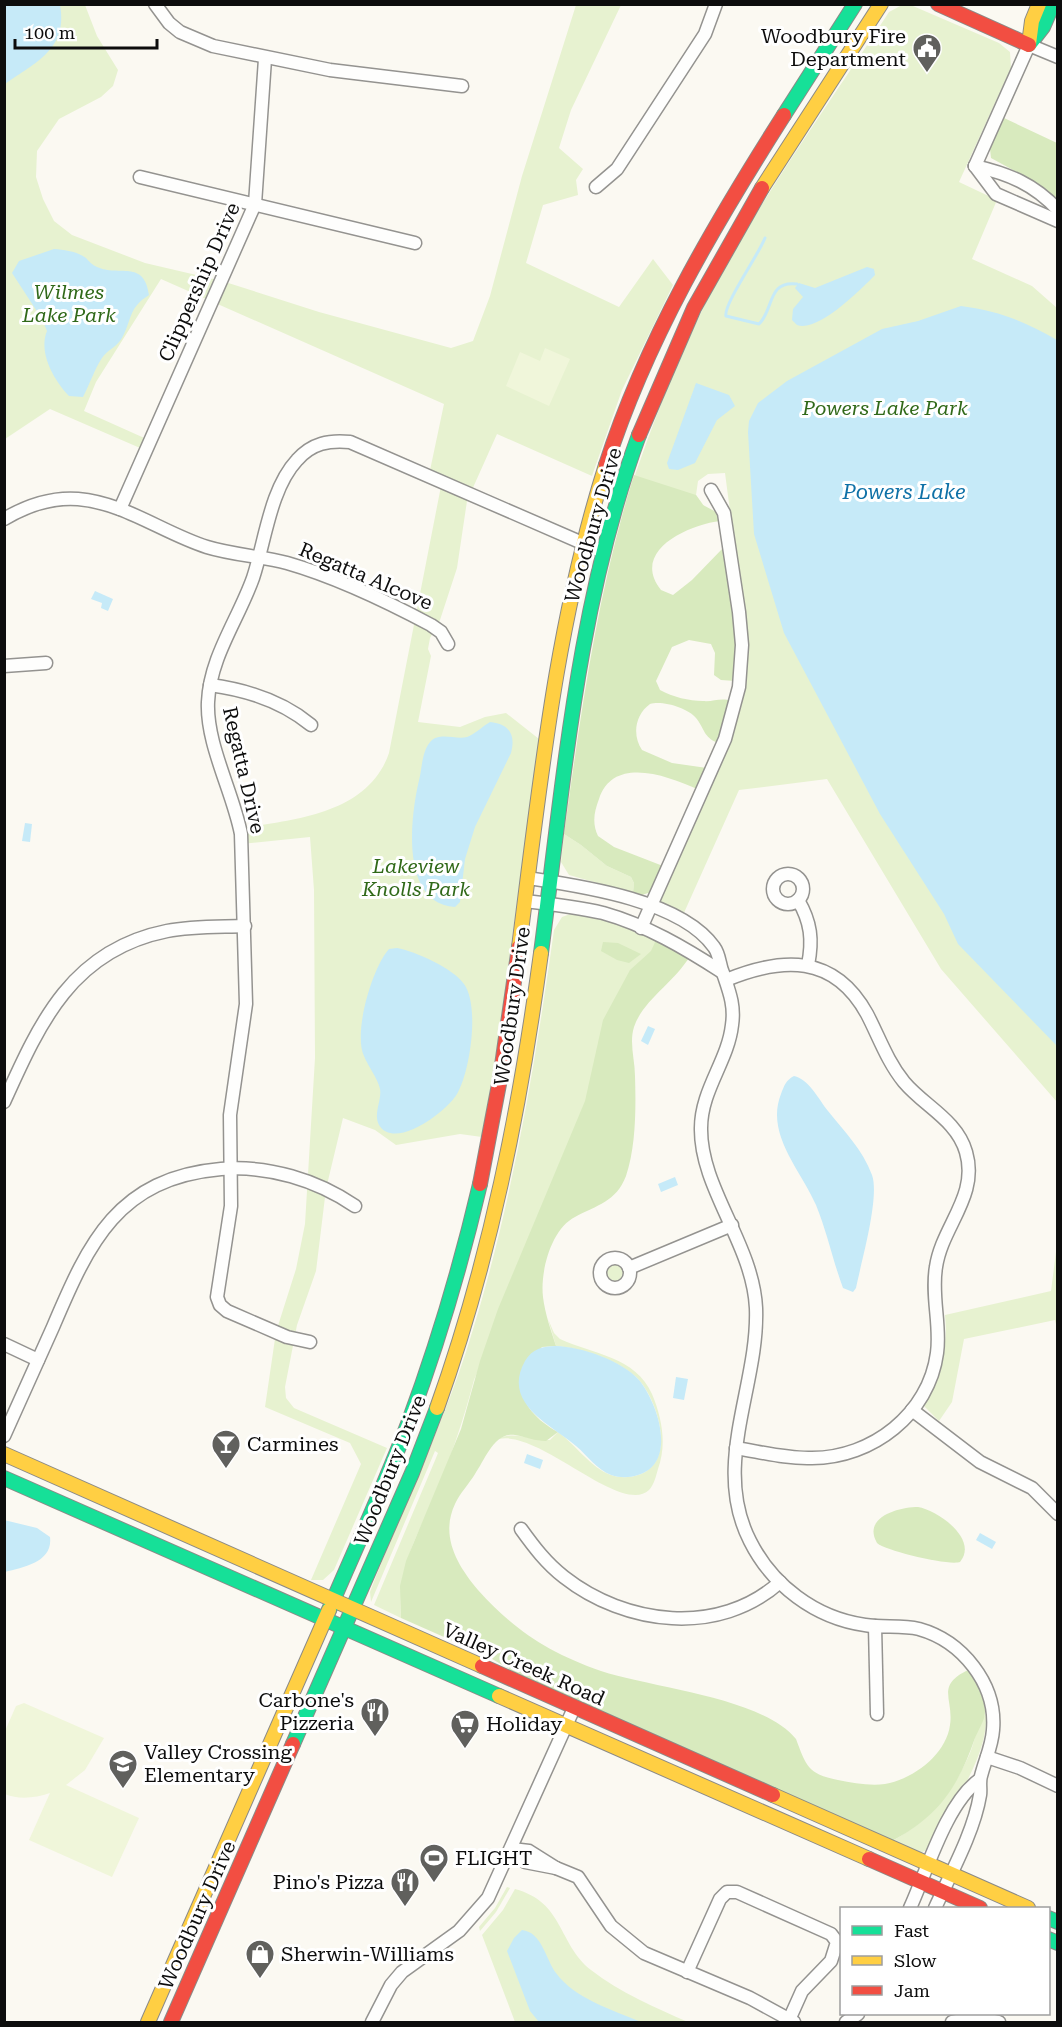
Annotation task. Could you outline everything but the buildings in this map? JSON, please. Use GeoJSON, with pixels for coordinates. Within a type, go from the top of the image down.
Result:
{"type":"FeatureCollection","features":[{"type":"Feature","properties":{"kind":"main road","name":"Woodbury Drive"},"geometry":{"type":"LineString","coordinates":[[148,2022],[334,1600],[418,1399],[463,1256],[496,1108],[560,649],[583,543],[626,409],[679,291],[732,196],[855,4]]}},
{"type":"Feature","properties":{"kind":"main road","name":"Woodbury Drive"},"geometry":{"type":"LineString","coordinates":[[171,2022],[428,1434],[479,1280],[515,1122],[579,668],[603,552],[642,428],[699,299],[751,206],[881,4]]}},
{"type":"Feature","properties":{"kind":"main road"},"geometry":{"type":"LineString","coordinates":[[938,4],[1029,45]]}},
{"type":"Feature","properties":{"kind":"main road"},"geometry":{"type":"LineString","coordinates":[[1029,45],[1032,21],[1040,4]]}},
{"type":"Feature","properties":{"kind":"main road"},"geometry":{"type":"LineString","coordinates":[[1029,45],[1043,27],[1053,4]]}},
{"type":"Feature","properties":{"kind":"main road","name":"Valley Creek Road"},"geometry":{"type":"LineString","coordinates":[[4,1454],[1026,1907]]}},
{"type":"Feature","properties":{"kind":"main road","name":"Valley Creek Road"},"geometry":{"type":"LineString","coordinates":[[4,1478],[979,1907]]}},
{"type":"Feature","properties":{"kind":"street"},"geometry":{"type":"LineString","coordinates":[[155,4],[169,23],[193,39],[213,46],[265,59],[330,70],[462,86]]}},
{"type":"Feature","properties":{"kind":"street"},"geometry":{"type":"LineString","coordinates":[[596,187],[617,169],[705,34],[716,4]]}},
{"type":"Feature","properties":{"kind":"street"},"geometry":{"type":"LineString","coordinates":[[975,166],[1029,45],[1058,57]]}},
{"type":"Feature","properties":{"kind":"street","name":"Clippership Drive"},"geometry":{"type":"LineString","coordinates":[[120,509],[255,204],[265,59]]}},
{"type":"Feature","properties":{"kind":"street"},"geometry":{"type":"LineString","coordinates":[[975,166],[1006,173],[1024,182],[1058,210]]}},
{"type":"Feature","properties":{"kind":"street"},"geometry":{"type":"LineString","coordinates":[[975,166],[996,194],[1058,221]]}},
{"type":"Feature","properties":{"kind":"street"},"geometry":{"type":"LineString","coordinates":[[140,177],[415,243]]}},
{"type":"Feature","properties":{"kind":"street","name":"Regatta Drive"},"geometry":{"type":"LineString","coordinates":[[310,1342],[287,1337],[227,1311],[220,1305],[217,1297],[231,1206],[231,1096],[246,1004],[241,834],[237,811],[208,716],[210,685],[217,658],[252,580],[273,506],[295,461],[316,445],[333,441],[367,448],[603,552]]}},
{"type":"Feature","properties":{"kind":"street"},"geometry":{"type":"LineString","coordinates":[[641,928],[725,740],[739,687],[742,645],[737,601],[724,513],[711,490]]}},
{"type":"Feature","properties":{"kind":"street","name":"Regatta Alcove"},"geometry":{"type":"LineString","coordinates":[[4,519],[19,510],[54,500],[77,499],[120,509],[207,547],[259,556],[331,579],[424,621],[438,630],[448,644]]}},
{"type":"Feature","properties":{"kind":"street"},"geometry":{"type":"LineString","coordinates":[[4,666],[46,663]]}},
{"type":"Feature","properties":{"kind":"street"},"geometry":{"type":"LineString","coordinates":[[210,685],[233,688],[264,697],[292,709],[311,725]]}},
{"type":"Feature","properties":{"kind":"street"},"geometry":{"type":"LineString","coordinates":[[528,878],[607,891],[651,906],[685,922],[706,937],[717,952],[733,1005],[732,1029],[704,1102],[701,1133],[707,1165],[751,1275],[756,1309],[736,1448],[734,1483],[742,1524],[756,1552],[780,1582],[822,1612],[848,1622],[912,1628],[931,1633],[952,1645],[971,1663],[986,1686],[992,1711],[993,1730],[979,1780],[980,1794],[935,1907]]}},
{"type":"Feature","properties":{"kind":"street"},"geometry":{"type":"LineString","coordinates":[[798,900],[811,932],[813,945],[808,965]]}},
{"type":"Feature","properties":{"kind":"street"},"geometry":{"type":"LineString","coordinates":[[525,901],[600,912],[686,948],[724,976]]}},
{"type":"Feature","properties":{"kind":"street"},"geometry":{"type":"LineString","coordinates":[[4,1102],[10,1074],[60,995],[74,980],[109,953],[147,936],[169,931],[245,926]]}},
{"type":"Feature","properties":{"kind":"street"},"geometry":{"type":"LineString","coordinates":[[724,976],[780,963],[808,965],[838,980],[850,990],[868,1016],[892,1066],[916,1095],[953,1126],[966,1152],[969,1167],[965,1196],[940,1247],[936,1268],[934,1285],[939,1334],[935,1367],[912,1410],[876,1441],[841,1455],[799,1458],[736,1448]]}},
{"type":"Feature","properties":{"kind":"street"},"geometry":{"type":"LineString","coordinates":[[4,1436],[89,1248],[119,1211],[145,1193],[170,1180],[207,1170],[232,1168],[270,1171],[313,1183],[355,1206]]}},
{"type":"Feature","properties":{"kind":"street"},"geometry":{"type":"LineString","coordinates":[[629,1268],[732,1225]]}},
{"type":"Feature","properties":{"kind":"street"},"geometry":{"type":"LineString","coordinates":[[4,1344],[38,1360]]}},
{"type":"Feature","properties":{"kind":"street"},"geometry":{"type":"LineString","coordinates":[[912,1410],[980,1461],[1032,1488],[1058,1514]]}},
{"type":"Feature","properties":{"kind":"street"},"geometry":{"type":"LineString","coordinates":[[521,1529],[547,1562],[572,1583],[610,1604],[646,1615],[682,1619],[722,1615],[753,1603],[780,1582]]}},
{"type":"Feature","properties":{"kind":"street"},"geometry":{"type":"LineString","coordinates":[[874,1626],[877,1714]]}},
{"type":"Feature","properties":{"kind":"street"},"geometry":{"type":"LineString","coordinates":[[372,2022],[391,1985],[402,1972],[474,1917],[495,1886],[574,1708]]}},
{"type":"Feature","properties":{"kind":"street"},"geometry":{"type":"LineString","coordinates":[[987,1758],[1020,1768],[1058,1786]]}},
{"type":"Feature","properties":{"kind":"street"},"geometry":{"type":"LineString","coordinates":[[910,1907],[967,1788],[979,1780]]}},
{"type":"Feature","properties":{"kind":"street"},"geometry":{"type":"LineString","coordinates":[[512,1849],[525,1862],[556,1868],[578,1877],[604,1917],[632,1945],[687,1972],[750,1998],[791,2021],[802,1991],[834,1955],[837,1942],[831,1934],[736,1892],[727,1892],[720,1899],[687,1972]]}},
{"type":"Feature","properties":{"kind":"street"},"geometry":{"type":"LineString","coordinates":[[952,2022],[977,2017],[999,2022]]}},
{"type":"Feature","properties":{"kind":"green space","name":"Lakeview Knolls Park"},"geometry":{"type":"Polygon","coordinates":[[[5,5],[85,5],[97,36],[118,70],[113,86],[101,97],[59,119],[37,151],[36,177],[43,199],[54,221],[72,235],[145,263],[222,281],[319,312],[451,348],[473,341],[490,296],[522,176],[576,5],[621,5],[571,110],[559,148],[583,169],[576,180],[578,195],[543,205],[526,263],[619,307],[653,259],[673,285],[622,390],[592,476],[497,434],[467,501],[457,568],[440,620],[430,638],[428,649],[431,656],[418,722],[460,727],[485,717],[506,713],[539,739],[499,1034],[482,1137],[460,1134],[396,1145],[375,1130],[343,1118],[326,1189],[316,1271],[297,1325],[285,1387],[286,1398],[294,1408],[387,1448],[334,1570],[323,1580],[311,1580],[361,1464],[350,1443],[265,1407],[276,1332],[296,1269],[305,1224],[315,1058],[314,890],[310,837],[241,844],[240,828],[305,817],[347,801],[364,789],[379,773],[389,753],[442,481],[429,475],[444,404],[161,279],[96,382],[84,411],[151,441],[147,451],[50,409],[5,439],[5,5]]]}},
{"type":"Feature","properties":{"kind":"green space","name":"Powers Lake Park"},"geometry":{"type":"Polygon","coordinates":[[[902,5],[913,6],[999,43],[1010,52],[1011,68],[959,182],[997,200],[972,259],[1032,286],[1057,308],[1057,1102],[941,969],[827,779],[739,790],[683,915],[661,903],[660,898],[732,735],[745,682],[745,625],[725,473],[708,474],[698,481],[696,495],[704,506],[626,502],[669,385],[722,272],[782,173],[889,12],[902,5]]]}},
{"type":"Feature","properties":{"kind":"green space"},"geometry":{"type":"Polygon","coordinates":[[[1004,118],[1057,143],[1057,202],[1035,182],[991,158],[990,149],[1004,118]]]}},
{"type":"Feature","properties":{"kind":"green space"},"geometry":{"type":"Polygon","coordinates":[[[545,348],[570,359],[549,406],[506,386],[520,352],[540,361],[545,348]]]}},
{"type":"Feature","properties":{"kind":"green space"},"geometry":{"type":"Polygon","coordinates":[[[634,475],[696,495],[703,505],[718,513],[720,521],[693,528],[667,542],[658,552],[653,563],[653,576],[661,590],[673,595],[692,580],[724,547],[736,635],[735,681],[721,680],[714,675],[715,653],[711,644],[689,640],[672,647],[656,681],[660,690],[681,698],[698,701],[724,699],[732,701],[718,743],[707,735],[692,714],[668,704],[650,704],[638,719],[636,732],[642,750],[672,763],[707,768],[697,789],[657,775],[629,773],[616,777],[606,785],[599,799],[594,818],[598,836],[614,847],[663,866],[651,892],[642,895],[633,893],[634,883],[631,877],[607,866],[564,834],[600,608],[634,475]]]}},
{"type":"Feature","properties":{"kind":"green space"},"geometry":{"type":"Polygon","coordinates":[[[564,834],[607,866],[631,877],[634,883],[633,893],[569,875],[561,862],[564,834]]]}},
{"type":"Feature","properties":{"kind":"green space"},"geometry":{"type":"Polygon","coordinates":[[[573,913],[616,923],[658,941],[474,1380],[448,1463],[410,1551],[403,1582],[401,1618],[374,1605],[438,1453],[435,1451],[371,1602],[370,1592],[444,1413],[482,1300],[519,1143],[554,930],[562,917],[573,913]]]}},
{"type":"Feature","properties":{"kind":"green space"},"geometry":{"type":"Polygon","coordinates":[[[656,940],[690,956],[676,975],[644,1008],[634,1027],[632,1039],[635,1127],[626,1176],[617,1192],[611,1197],[575,1217],[559,1231],[549,1252],[543,1276],[545,1310],[556,1346],[542,1347],[521,1373],[522,1392],[530,1409],[542,1422],[558,1432],[546,1441],[508,1435],[496,1442],[455,1504],[449,1527],[450,1539],[463,1571],[478,1590],[519,1629],[534,1639],[565,1657],[601,1671],[705,1696],[758,1713],[780,1725],[796,1739],[809,1767],[828,1778],[873,1785],[896,1781],[917,1771],[935,1756],[942,1746],[950,1725],[949,1688],[958,1676],[968,1670],[982,1696],[985,1713],[961,1772],[944,1800],[933,1812],[921,1823],[890,1842],[542,1688],[487,1656],[401,1618],[400,1586],[406,1561],[461,1429],[480,1361],[498,1309],[585,1101],[603,1020],[630,970],[651,951],[656,940]]]}},
{"type":"Feature","properties":{"kind":"green space"},"geometry":{"type":"Polygon","coordinates":[[[603,942],[618,943],[641,954],[629,963],[617,960],[601,951],[603,942]]]}},
{"type":"Feature","properties":{"kind":"green space"},"geometry":{"type":"Polygon","coordinates":[[[1057,1244],[1057,1328],[1055,1320],[964,1339],[952,1402],[939,1421],[924,1406],[944,1351],[945,1315],[1051,1291],[1057,1244]]]}},
{"type":"Feature","properties":{"kind":"green space"},"geometry":{"type":"Polygon","coordinates":[[[615,1264],[621,1267],[624,1273],[621,1279],[615,1282],[609,1279],[606,1273],[609,1267],[615,1264]]]}},
{"type":"Feature","properties":{"kind":"green space"},"geometry":{"type":"Polygon","coordinates":[[[548,1319],[554,1333],[560,1339],[625,1364],[645,1382],[658,1412],[663,1441],[661,1460],[655,1480],[649,1490],[636,1495],[620,1492],[536,1447],[516,1440],[499,1439],[505,1436],[517,1436],[550,1440],[558,1432],[604,1472],[621,1477],[638,1475],[650,1468],[658,1458],[661,1444],[660,1429],[657,1414],[644,1387],[636,1377],[619,1365],[587,1352],[556,1346],[548,1319]]]}},
{"type":"Feature","properties":{"kind":"green space"},"geometry":{"type":"Polygon","coordinates":[[[918,1507],[945,1520],[960,1535],[964,1544],[964,1553],[960,1562],[944,1562],[918,1557],[877,1543],[874,1526],[878,1520],[901,1509],[918,1507]]]}},
{"type":"Feature","properties":{"kind":"green space"},"geometry":{"type":"Polygon","coordinates":[[[24,1703],[104,1738],[85,1770],[66,1785],[139,1818],[112,1877],[29,1840],[50,1793],[27,1798],[5,1794],[5,1731],[16,1706],[24,1703]]]}},
{"type":"Feature","properties":{"kind":"green space"},"geometry":{"type":"Polygon","coordinates":[[[986,1714],[981,1749],[974,1767],[927,1850],[920,1853],[890,1842],[917,1825],[947,1794],[963,1768],[980,1723],[986,1714]]]}},
{"type":"Feature","properties":{"kind":"green space"},"geometry":{"type":"Polygon","coordinates":[[[507,1887],[510,1888],[496,1912],[480,1931],[479,1927],[495,1908],[507,1887]]]}},
{"type":"Feature","properties":{"kind":"green space"},"geometry":{"type":"Polygon","coordinates":[[[515,1889],[543,1903],[552,1913],[580,1960],[591,1970],[626,1992],[688,2022],[515,2022],[482,1935],[503,1910],[515,1889]]]}},
{"type":"Feature","properties":{"kind":"water"},"geometry":{"type":"Polygon","coordinates":[[[5,4],[60,5],[61,20],[59,33],[47,53],[5,84],[5,4]]]}},
{"type":"Feature","properties":{"kind":"water"},"geometry":{"type":"Polygon","coordinates":[[[54,249],[78,254],[105,270],[136,273],[142,277],[149,295],[137,305],[120,341],[102,358],[83,397],[69,396],[53,374],[46,357],[47,331],[42,319],[12,273],[19,261],[54,249]]]}},
{"type":"Feature","properties":{"kind":"water"},"geometry":{"type":"Polygon","coordinates":[[[867,267],[874,269],[875,275],[839,308],[816,323],[806,326],[797,325],[792,320],[793,309],[803,297],[795,288],[799,283],[815,288],[867,267]]]}},
{"type":"Feature","properties":{"kind":"water","name":"Powers Lake"},"geometry":{"type":"Polygon","coordinates":[[[961,306],[1011,318],[1057,340],[1057,1046],[958,944],[944,914],[880,814],[784,633],[754,534],[748,432],[749,421],[758,403],[787,381],[882,329],[918,321],[961,306]]]}},
{"type":"Feature","properties":{"kind":"water"},"geometry":{"type":"Polygon","coordinates":[[[696,383],[729,395],[735,406],[717,420],[695,463],[678,470],[669,469],[667,463],[696,383]]]}},
{"type":"Feature","properties":{"kind":"water"},"geometry":{"type":"Polygon","coordinates":[[[95,591],[113,599],[108,611],[101,608],[102,603],[91,599],[95,591]]]}},
{"type":"Feature","properties":{"kind":"water"},"geometry":{"type":"Polygon","coordinates":[[[490,722],[502,725],[510,731],[512,735],[511,753],[475,827],[465,859],[460,902],[455,907],[437,902],[424,890],[417,873],[412,832],[417,792],[425,753],[431,741],[439,737],[467,737],[490,722]]]}},
{"type":"Feature","properties":{"kind":"water"},"geometry":{"type":"Polygon","coordinates":[[[25,823],[32,824],[30,842],[22,841],[25,823]]]}},
{"type":"Feature","properties":{"kind":"water"},"geometry":{"type":"Polygon","coordinates":[[[397,948],[434,962],[459,978],[469,994],[472,1023],[466,1071],[457,1094],[443,1110],[420,1126],[397,1134],[387,1132],[377,1121],[380,1089],[364,1056],[361,1032],[366,1001],[376,970],[389,949],[397,948]]]}},
{"type":"Feature","properties":{"kind":"water"},"geometry":{"type":"Polygon","coordinates":[[[648,1026],[655,1029],[648,1045],[641,1041],[648,1026]]]}},
{"type":"Feature","properties":{"kind":"water"},"geometry":{"type":"Polygon","coordinates":[[[794,1076],[804,1081],[847,1133],[872,1175],[874,1198],[872,1214],[856,1288],[853,1292],[843,1288],[816,1205],[781,1137],[777,1109],[784,1086],[794,1076]]]}},
{"type":"Feature","properties":{"kind":"water"},"geometry":{"type":"Polygon","coordinates":[[[675,1177],[678,1185],[661,1192],[658,1184],[675,1177]]]}},
{"type":"Feature","properties":{"kind":"water"},"geometry":{"type":"Polygon","coordinates":[[[556,1346],[600,1356],[622,1366],[639,1380],[658,1417],[661,1432],[658,1458],[650,1468],[638,1475],[614,1476],[596,1466],[576,1446],[532,1412],[519,1389],[519,1376],[525,1361],[531,1354],[538,1349],[556,1346]]]}},
{"type":"Feature","properties":{"kind":"water"},"geometry":{"type":"Polygon","coordinates":[[[676,1377],[688,1379],[684,1400],[673,1398],[676,1377]]]}},
{"type":"Feature","properties":{"kind":"water"},"geometry":{"type":"Polygon","coordinates":[[[527,1454],[543,1460],[540,1469],[524,1463],[527,1454]]]}},
{"type":"Feature","properties":{"kind":"water"},"geometry":{"type":"Polygon","coordinates":[[[4,1520],[37,1528],[50,1537],[50,1545],[42,1558],[5,1572],[4,1520]]]}},
{"type":"Feature","properties":{"kind":"water"},"geometry":{"type":"Polygon","coordinates":[[[980,1533],[996,1542],[992,1549],[976,1540],[980,1533]]]}},
{"type":"Feature","properties":{"kind":"water"},"geometry":{"type":"Polygon","coordinates":[[[522,1930],[529,1932],[539,1941],[552,1968],[573,1990],[595,2003],[641,2022],[539,2022],[530,2011],[507,1951],[514,1938],[522,1930]]]}},
{"type":"Feature","properties":{"kind":"waterway"},"geometry":{"type":"LineString","coordinates":[[765,238],[735,291],[726,316],[759,324],[776,291],[787,284],[797,284]]}},
{"type":"Feature","properties":{"kind":"traffic: fast"},"geometry":{"type":"LineString","coordinates":[[784,115],[855,4]]}},
{"type":"Feature","properties":{"kind":"traffic: fast"},"geometry":{"type":"LineString","coordinates":[[1029,45],[1043,27],[1053,4]]}},
{"type":"Feature","properties":{"kind":"traffic: fast"},"geometry":{"type":"LineString","coordinates":[[541,953],[566,756],[587,626],[618,498],[639,435]]}},
{"type":"Feature","properties":{"kind":"traffic: fast"},"geometry":{"type":"LineString","coordinates":[[329,1610],[390,1469],[420,1392],[448,1304],[480,1184]]}},
{"type":"Feature","properties":{"kind":"traffic: fast"},"geometry":{"type":"LineString","coordinates":[[293,1744],[412,1473],[437,1408]]}},
{"type":"Feature","properties":{"kind":"traffic: fast"},"geometry":{"type":"LineString","coordinates":[[4,1478],[499,1696]]}},
{"type":"Feature","properties":{"kind":"traffic: fast"},"geometry":{"type":"LineString","coordinates":[[1050,1919],[1058,1922]]}},
{"type":"Feature","properties":{"kind":"traffic: fast"},"geometry":{"type":"LineString","coordinates":[[1050,1940],[1058,1943]]}},
{"type":"Feature","properties":{"kind":"traffic: slow"},"geometry":{"type":"LineString","coordinates":[[762,188],[881,4]]}},
{"type":"Feature","properties":{"kind":"traffic: slow"},"geometry":{"type":"LineString","coordinates":[[1029,44],[1032,21],[1039,4]]}},
{"type":"Feature","properties":{"kind":"traffic: slow"},"geometry":{"type":"LineString","coordinates":[[519,947],[543,764],[562,644],[574,584],[606,465]]}},
{"type":"Feature","properties":{"kind":"traffic: slow"},"geometry":{"type":"LineString","coordinates":[[437,1408],[456,1352],[488,1240],[513,1126],[541,953]]}},
{"type":"Feature","properties":{"kind":"traffic: slow"},"geometry":{"type":"LineString","coordinates":[[4,1454],[482,1666]]}},
{"type":"Feature","properties":{"kind":"traffic: slow"},"geometry":{"type":"LineString","coordinates":[[148,2022],[329,1610]]}},
{"type":"Feature","properties":{"kind":"traffic: slow"},"geometry":{"type":"LineString","coordinates":[[499,1696],[869,1859]]}},
{"type":"Feature","properties":{"kind":"traffic: slow"},"geometry":{"type":"LineString","coordinates":[[773,1795],[1026,1907]]}},
{"type":"Feature","properties":{"kind":"traffic: jam"},"geometry":{"type":"LineString","coordinates":[[938,4],[1029,45]]}},
{"type":"Feature","properties":{"kind":"traffic: jam"},"geometry":{"type":"LineString","coordinates":[[606,465],[622,419],[661,328],[707,241],[784,115]]}},
{"type":"Feature","properties":{"kind":"traffic: jam"},"geometry":{"type":"LineString","coordinates":[[639,435],[694,308],[762,188]]}},
{"type":"Feature","properties":{"kind":"traffic: jam"},"geometry":{"type":"LineString","coordinates":[[480,1184],[500,1079],[519,947]]}},
{"type":"Feature","properties":{"kind":"traffic: jam"},"geometry":{"type":"LineString","coordinates":[[482,1666],[773,1795]]}},
{"type":"Feature","properties":{"kind":"traffic: jam"},"geometry":{"type":"LineString","coordinates":[[171,2022],[293,1744]]}},
{"type":"Feature","properties":{"kind":"traffic: jam"},"geometry":{"type":"LineString","coordinates":[[869,1859],[978,1907]]}},
{"type":"Feature","properties":{"kind":"place","name":"Woodbury Fire Department"},"geometry":{"type":"Point","coordinates":[927,74]}},
{"type":"Feature","properties":{"kind":"place","name":"Carmines"},"geometry":{"type":"Point","coordinates":[226,1470]}},
{"type":"Feature","properties":{"kind":"place","name":"Carbone's Pizzeria"},"geometry":{"type":"Point","coordinates":[375,1738]}},
{"type":"Feature","properties":{"kind":"place","name":"Holiday"},"geometry":{"type":"Point","coordinates":[465,1750]}},
{"type":"Feature","properties":{"kind":"place","name":"Valley Crossing Elementary"},"geometry":{"type":"Point","coordinates":[123,1790]}},
{"type":"Feature","properties":{"kind":"place","name":"FLIGHT"},"geometry":{"type":"Point","coordinates":[434,1884]}},
{"type":"Feature","properties":{"kind":"place","name":"Pino's Pizza"},"geometry":{"type":"Point","coordinates":[405,1908]}},
{"type":"Feature","properties":{"kind":"place","name":"Sherwin-Williams"},"geometry":{"type":"Point","coordinates":[260,1980]}},
{"type":"Feature","properties":{"kind":"park label","name":"Wilmes Lake Park"},"geometry":{"type":"Point","coordinates":[69,304]}}]}
